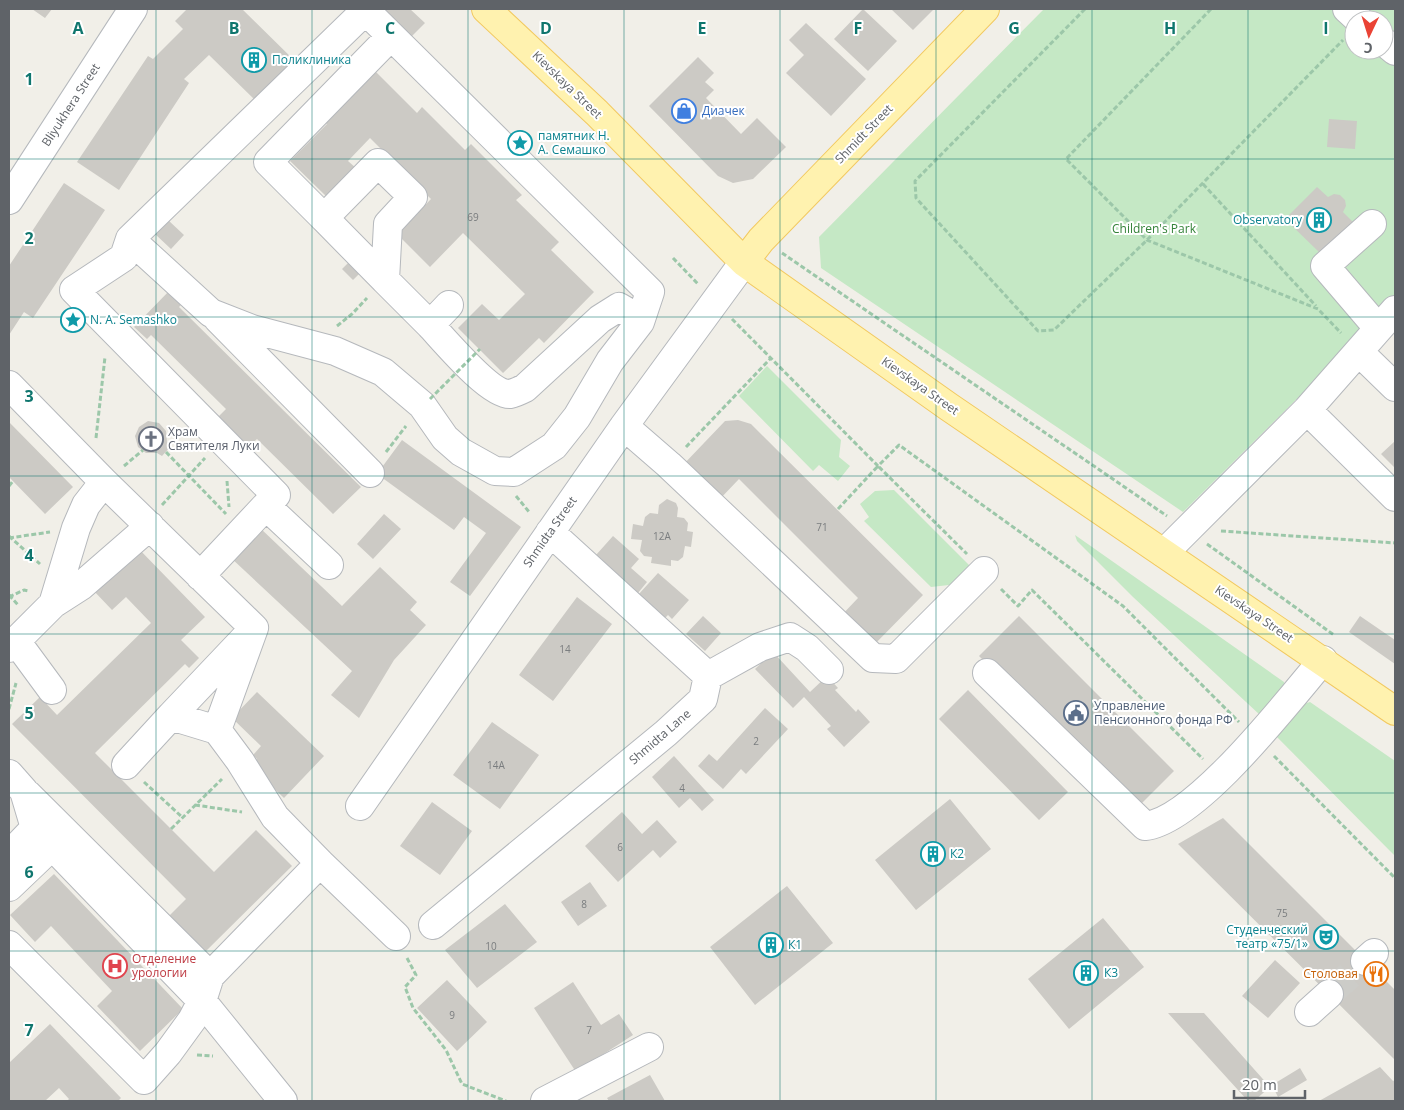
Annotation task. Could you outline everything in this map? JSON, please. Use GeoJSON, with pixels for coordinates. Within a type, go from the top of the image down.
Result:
{"type":"FeatureCollection","features":[{"type":"Feature","properties":{"kind":"main road","name":"Kievskaya Street"},"geometry":{"type":"LineString","coordinates":[[486,9],[597,113],[744,262],[949,407],[1395,711]]}},
{"type":"Feature","properties":{"kind":"main road","name":"Shmidt Street"},"geometry":{"type":"LineString","coordinates":[[744,262],[761,240],[986,9]]}},
{"type":"Feature","properties":{"kind":"street","name":"Bliyukhera Street"},"geometry":{"type":"LineString","coordinates":[[9,199],[134,9]]}},
{"type":"Feature","properties":{"kind":"street"},"geometry":{"type":"LineString","coordinates":[[200,576],[276,495],[74,290],[124,257],[130,239],[366,10],[650,292],[640,322],[610,361],[577,417],[554,446],[514,472],[495,471],[461,452],[445,438],[426,402],[383,372],[335,351],[252,328],[211,313]]}},
{"type":"Feature","properties":{"kind":"street"},"geometry":{"type":"LineString","coordinates":[[391,36],[268,162],[482,378],[497,390],[510,394],[525,388],[600,319],[619,307],[640,322]]}},
{"type":"Feature","properties":{"kind":"street"},"geometry":{"type":"LineString","coordinates":[[324,218],[378,163],[413,197],[388,224],[385,280]]}},
{"type":"Feature","properties":{"kind":"street"},"geometry":{"type":"LineString","coordinates":[[1164,553],[1291,432],[1307,410],[1387,319],[1325,266],[1372,224]]}},
{"type":"Feature","properties":{"kind":"street"},"geometry":{"type":"LineString","coordinates":[[130,239],[211,313],[370,473]]}},
{"type":"Feature","properties":{"kind":"street","name":"Shmidta Street"},"geometry":{"type":"LineString","coordinates":[[360,806],[624,426],[714,300],[744,262]]}},
{"type":"Feature","properties":{"kind":"street"},"geometry":{"type":"LineString","coordinates":[[430,325],[449,305]]}},
{"type":"Feature","properties":{"kind":"street"},"geometry":{"type":"LineString","coordinates":[[1359,352],[1395,387]]}},
{"type":"Feature","properties":{"kind":"street"},"geometry":{"type":"LineString","coordinates":[[9,385],[104,482],[254,628]]}},
{"type":"Feature","properties":{"kind":"street"},"geometry":{"type":"LineString","coordinates":[[1307,410],[1395,496]]}},
{"type":"Feature","properties":{"kind":"street"},"geometry":{"type":"LineString","coordinates":[[624,426],[670,465],[872,658],[896,658],[984,571]]}},
{"type":"Feature","properties":{"kind":"street"},"geometry":{"type":"LineString","coordinates":[[52,690],[13,645],[57,593],[76,528],[86,506],[104,482]]}},
{"type":"Feature","properties":{"kind":"street"},"geometry":{"type":"LineString","coordinates":[[266,506],[329,565]]}},
{"type":"Feature","properties":{"kind":"street"},"geometry":{"type":"LineString","coordinates":[[57,593],[81,586],[150,526]]}},
{"type":"Feature","properties":{"kind":"street"},"geometry":{"type":"LineString","coordinates":[[550,532],[708,676],[760,647],[790,637],[807,648],[829,670]]}},
{"type":"Feature","properties":{"kind":"street"},"geometry":{"type":"LineString","coordinates":[[126,765],[254,628]]}},
{"type":"Feature","properties":{"kind":"street"},"geometry":{"type":"LineString","coordinates":[[217,730],[254,628]]}},
{"type":"Feature","properties":{"kind":"street"},"geometry":{"type":"LineString","coordinates":[[987,673],[1145,826],[1158,824],[1207,790],[1256,739],[1322,660]]}},
{"type":"Feature","properties":{"kind":"street","name":"Shmidta Lane"},"geometry":{"type":"LineString","coordinates":[[433,924],[666,733],[703,699],[708,676]]}},
{"type":"Feature","properties":{"kind":"street"},"geometry":{"type":"LineString","coordinates":[[171,716],[217,730],[240,761],[275,817],[396,936]]}},
{"type":"Feature","properties":{"kind":"street"},"geometry":{"type":"LineString","coordinates":[[17,782],[43,838],[206,988]]}},
{"type":"Feature","properties":{"kind":"street"},"geometry":{"type":"LineString","coordinates":[[17,782],[206,988],[248,1059],[283,1101]]}},
{"type":"Feature","properties":{"kind":"street"},"geometry":{"type":"LineString","coordinates":[[9,855],[43,838]]}},
{"type":"Feature","properties":{"kind":"street"},"geometry":{"type":"LineString","coordinates":[[9,887],[43,838]]}},
{"type":"Feature","properties":{"kind":"street"},"geometry":{"type":"LineString","coordinates":[[9,945],[144,1080],[168,1053],[206,988],[320,863]]}},
{"type":"Feature","properties":{"kind":"street"},"geometry":{"type":"LineString","coordinates":[[1308,1012],[1329,994]]}},
{"type":"Feature","properties":{"kind":"street"},"geometry":{"type":"LineString","coordinates":[[545,1101],[649,1047]]}},
{"type":"Feature","properties":{"kind":"path"},"geometry":{"type":"LineString","coordinates":[[1085,9],[915,180],[916,198],[1038,331],[1054,330],[1203,184],[1344,37]]}},
{"type":"Feature","properties":{"kind":"path"},"geometry":{"type":"LineString","coordinates":[[1211,9],[1066,159],[1147,240],[1318,309]]}},
{"type":"Feature","properties":{"kind":"path"},"geometry":{"type":"LineString","coordinates":[[1203,184],[1359,352]]}},
{"type":"Feature","properties":{"kind":"path"},"geometry":{"type":"LineString","coordinates":[[761,240],[789,257],[1188,531],[1339,639]]}},
{"type":"Feature","properties":{"kind":"path"},"geometry":{"type":"LineString","coordinates":[[673,258],[770,359],[1018,606],[1032,590],[1220,776]]}},
{"type":"Feature","properties":{"kind":"path"},"geometry":{"type":"LineString","coordinates":[[95,445],[102,372],[111,327]]}},
{"type":"Feature","properties":{"kind":"path"},"geometry":{"type":"LineString","coordinates":[[370,473],[426,402],[480,349]]}},
{"type":"Feature","properties":{"kind":"path"},"geometry":{"type":"LineString","coordinates":[[670,465],[770,359]]}},
{"type":"Feature","properties":{"kind":"path"},"geometry":{"type":"LineString","coordinates":[[150,526],[155,513],[187,475],[223,440]]}},
{"type":"Feature","properties":{"kind":"path"},"geometry":{"type":"LineString","coordinates":[[838,509],[899,445],[1124,606],[1395,878]]}},
{"type":"Feature","properties":{"kind":"path"},"geometry":{"type":"LineString","coordinates":[[166,452],[230,518],[226,479]]}},
{"type":"Feature","properties":{"kind":"path"},"geometry":{"type":"LineString","coordinates":[[9,486],[13,482]]}},
{"type":"Feature","properties":{"kind":"path"},"geometry":{"type":"LineString","coordinates":[[9,537],[76,528]]}},
{"type":"Feature","properties":{"kind":"path"},"geometry":{"type":"LineString","coordinates":[[1230,531],[1395,543]]}},
{"type":"Feature","properties":{"kind":"path"},"geometry":{"type":"LineString","coordinates":[[9,537],[57,593]]}},
{"type":"Feature","properties":{"kind":"path"},"geometry":{"type":"LineString","coordinates":[[171,829],[240,761]]}},
{"type":"Feature","properties":{"kind":"path"},"geometry":{"type":"LineString","coordinates":[[126,765],[182,817]]}},
{"type":"Feature","properties":{"kind":"path"},"geometry":{"type":"LineString","coordinates":[[195,805],[275,817]]}},
{"type":"Feature","properties":{"kind":"path"},"geometry":{"type":"LineString","coordinates":[[396,936],[416,975],[405,987],[413,1008],[446,1050],[462,1084],[506,1101]]}},
{"type":"Feature","properties":{"kind":"path"},"geometry":{"type":"LineString","coordinates":[[168,1053],[248,1059]]}},
{"type":"Feature","properties":{"kind":"green space","name":"Children's Park"},"geometry":{"type":"Polygon","coordinates":[[[1044,9],[1395,9],[1395,298],[1338,358],[1183,512],[821,268],[819,237],[1044,9]]]}},
{"type":"Feature","properties":{"kind":"green space"},"geometry":{"type":"Polygon","coordinates":[[[767,366],[841,440],[839,457],[850,466],[838,481],[819,465],[813,471],[739,396],[767,366]]]}},
{"type":"Feature","properties":{"kind":"green space"},"geometry":{"type":"Polygon","coordinates":[[[894,490],[973,569],[958,584],[931,587],[864,521],[869,517],[860,504],[875,491],[894,490]]]}},
{"type":"Feature","properties":{"kind":"green space"},"geometry":{"type":"Polygon","coordinates":[[[1075,535],[1284,682],[1286,691],[1260,715],[1133,597],[1077,541],[1075,535]]]}},
{"type":"Feature","properties":{"kind":"green space"},"geometry":{"type":"Polygon","coordinates":[[[1310,702],[1395,761],[1395,856],[1273,733],[1297,706],[1310,702]]]}},
{"type":"Feature","properties":{"kind":"building"},"geometry":{"type":"Polygon","coordinates":[[[32,9],[52,9],[45,18],[32,9]]]}},
{"type":"Feature","properties":{"kind":"building"},"geometry":{"type":"Polygon","coordinates":[[[187,9],[242,9],[299,65],[260,105],[209,55],[184,79],[189,83],[119,190],[77,162],[148,56],[153,59],[183,29],[175,21],[187,9]]]}},
{"type":"Feature","properties":{"kind":"building"},"geometry":{"type":"Polygon","coordinates":[[[383,9],[410,9],[425,23],[404,44],[383,9]]]}},
{"type":"Feature","properties":{"kind":"building"},"geometry":{"type":"Polygon","coordinates":[[[863,9],[897,41],[868,71],[834,39],[863,9]]]}},
{"type":"Feature","properties":{"kind":"building"},"geometry":{"type":"Polygon","coordinates":[[[891,9],[934,9],[913,30],[891,9]]]}},
{"type":"Feature","properties":{"kind":"building"},"geometry":{"type":"Polygon","coordinates":[[[806,23],[866,79],[831,116],[786,73],[804,55],[789,40],[806,23]]]}},
{"type":"Feature","properties":{"kind":"building"},"geometry":{"type":"Polygon","coordinates":[[[698,57],[714,73],[705,82],[714,90],[706,98],[741,134],[757,118],[786,147],[753,179],[733,183],[718,176],[649,106],[698,57]]]}},
{"type":"Feature","properties":{"kind":"building"},"geometry":{"type":"Polygon","coordinates":[[[373,69],[417,113],[422,107],[465,150],[471,144],[522,195],[516,200],[559,242],[551,250],[594,292],[544,343],[539,338],[503,373],[458,328],[482,304],[499,320],[525,294],[463,233],[430,267],[397,234],[431,199],[370,138],[348,161],[357,169],[328,198],[290,161],[327,124],[322,120],[373,69]]]}},
{"type":"Feature","properties":{"kind":"building"},"geometry":{"type":"Polygon","coordinates":[[[1329,119],[1357,121],[1355,149],[1327,147],[1329,119]]]}},
{"type":"Feature","properties":{"kind":"building"},"geometry":{"type":"Polygon","coordinates":[[[64,183],[105,210],[33,318],[24,312],[9,335],[9,266],[64,183]]]}},
{"type":"Feature","properties":{"kind":"building","name":"Observatory"},"geometry":{"type":"Polygon","coordinates":[[[1317,187],[1328,197],[1334,194],[1340,195],[1345,200],[1346,206],[1343,212],[1353,222],[1321,254],[1285,219],[1317,187]]]}},
{"type":"Feature","properties":{"kind":"building"},"geometry":{"type":"Polygon","coordinates":[[[168,220],[184,235],[171,249],[155,234],[168,220]]]}},
{"type":"Feature","properties":{"kind":"building"},"geometry":{"type":"Polygon","coordinates":[[[353,258],[364,269],[353,280],[342,269],[353,258]]]}},
{"type":"Feature","properties":{"kind":"building"},"geometry":{"type":"Polygon","coordinates":[[[170,290],[183,303],[179,307],[361,487],[333,514],[257,439],[245,450],[215,420],[226,409],[151,335],[147,339],[134,327],[170,290]]]}},
{"type":"Feature","properties":{"kind":"building"},"geometry":{"type":"Polygon","coordinates":[[[738,420],[751,424],[923,595],[870,649],[839,618],[858,598],[739,479],[718,501],[682,466],[725,421],[738,420]]]}},
{"type":"Feature","properties":{"kind":"building","name":"Храм Святителя Луки"},"geometry":{"type":"Polygon","coordinates":[[[148,421],[159,423],[166,431],[167,442],[171,446],[162,456],[157,453],[146,453],[138,447],[135,436],[139,427],[148,421]]]}},
{"type":"Feature","properties":{"kind":"building"},"geometry":{"type":"Polygon","coordinates":[[[9,422],[73,487],[45,514],[9,477],[9,422]]]}},
{"type":"Feature","properties":{"kind":"building"},"geometry":{"type":"Polygon","coordinates":[[[402,440],[521,527],[470,596],[450,582],[486,533],[464,517],[454,530],[377,474],[402,440]]]}},
{"type":"Feature","properties":{"kind":"building"},"geometry":{"type":"Polygon","coordinates":[[[1395,441],[1395,468],[1381,454],[1395,441]]]}},
{"type":"Feature","properties":{"kind":"building"},"geometry":{"type":"Polygon","coordinates":[[[667,499],[676,503],[678,508],[677,517],[684,518],[688,523],[687,531],[693,532],[691,547],[685,546],[683,557],[678,561],[671,560],[671,566],[651,563],[652,557],[644,556],[640,551],[642,540],[631,539],[633,524],[643,526],[645,517],[650,513],[658,514],[659,505],[667,499]]]}},
{"type":"Feature","properties":{"kind":"building"},"geometry":{"type":"Polygon","coordinates":[[[384,514],[401,529],[373,559],[357,544],[384,514]]]}},
{"type":"Feature","properties":{"kind":"building"},"geometry":{"type":"Polygon","coordinates":[[[259,527],[342,606],[380,567],[417,602],[410,610],[426,625],[394,660],[359,718],[331,695],[352,671],[230,557],[259,527]]]}},
{"type":"Feature","properties":{"kind":"building"},"geometry":{"type":"Polygon","coordinates":[[[613,536],[639,559],[631,568],[647,582],[638,593],[596,555],[613,536]]]}},
{"type":"Feature","properties":{"kind":"building"},"geometry":{"type":"Polygon","coordinates":[[[137,547],[205,617],[181,640],[199,658],[189,668],[185,664],[95,753],[214,872],[256,830],[292,866],[204,953],[168,917],[186,899],[12,724],[40,697],[57,715],[151,623],[126,597],[112,610],[93,590],[137,547]]]}},
{"type":"Feature","properties":{"kind":"building"},"geometry":{"type":"Polygon","coordinates":[[[658,573],[689,600],[672,619],[668,615],[665,618],[638,595],[658,573]]]}},
{"type":"Feature","properties":{"kind":"building"},"geometry":{"type":"Polygon","coordinates":[[[577,597],[612,624],[553,701],[519,675],[577,597]]]}},
{"type":"Feature","properties":{"kind":"building"},"geometry":{"type":"Polygon","coordinates":[[[703,616],[721,633],[705,651],[686,634],[703,616]]]}},
{"type":"Feature","properties":{"kind":"building","name":"Управление Пенсионного фонда РФ"},"geometry":{"type":"Polygon","coordinates":[[[1019,616],[1174,771],[1134,811],[979,656],[1019,616]]]}},
{"type":"Feature","properties":{"kind":"building"},"geometry":{"type":"Polygon","coordinates":[[[1360,616],[1395,640],[1395,664],[1349,632],[1360,616]]]}},
{"type":"Feature","properties":{"kind":"building"},"geometry":{"type":"Polygon","coordinates":[[[773,652],[810,692],[827,676],[838,688],[835,690],[856,712],[858,709],[870,722],[844,747],[827,729],[831,726],[804,697],[793,708],[755,669],[773,652]]]}},
{"type":"Feature","properties":{"kind":"building"},"geometry":{"type":"Polygon","coordinates":[[[968,690],[1068,792],[1039,820],[939,719],[968,690]]]}},
{"type":"Feature","properties":{"kind":"building"},"geometry":{"type":"Polygon","coordinates":[[[257,692],[324,756],[284,798],[250,766],[257,759],[253,755],[261,746],[232,718],[257,692]]]}},
{"type":"Feature","properties":{"kind":"building"},"geometry":{"type":"Polygon","coordinates":[[[765,708],[788,729],[746,774],[741,769],[723,789],[698,766],[709,754],[717,761],[765,708]]]}},
{"type":"Feature","properties":{"kind":"building"},"geometry":{"type":"Polygon","coordinates":[[[492,722],[539,755],[500,809],[453,775],[492,722]]]}},
{"type":"Feature","properties":{"kind":"building"},"geometry":{"type":"Polygon","coordinates":[[[674,756],[714,800],[702,811],[690,798],[679,808],[652,777],[674,756]]]}},
{"type":"Feature","properties":{"kind":"building","name":"К2"},"geometry":{"type":"Polygon","coordinates":[[[950,799],[991,849],[916,910],[875,860],[950,799]]]}},
{"type":"Feature","properties":{"kind":"building"},"geometry":{"type":"Polygon","coordinates":[[[432,802],[472,831],[440,875],[400,846],[432,802]]]}},
{"type":"Feature","properties":{"kind":"building"},"geometry":{"type":"Polygon","coordinates":[[[622,812],[642,834],[657,820],[677,842],[660,858],[653,850],[618,882],[585,846],[622,812]]]}},
{"type":"Feature","properties":{"kind":"building"},"geometry":{"type":"Polygon","coordinates":[[[1223,818],[1395,990],[1395,1060],[1178,844],[1223,818]]]}},
{"type":"Feature","properties":{"kind":"building","name":"Отделение урологии"},"geometry":{"type":"Polygon","coordinates":[[[54,874],[183,1009],[140,1051],[97,1006],[112,991],[51,926],[35,942],[10,915],[54,874]]]}},
{"type":"Feature","properties":{"kind":"building"},"geometry":{"type":"Polygon","coordinates":[[[590,882],[607,906],[578,926],[561,902],[590,882]]]}},
{"type":"Feature","properties":{"kind":"building","name":"К1"},"geometry":{"type":"Polygon","coordinates":[[[787,886],[833,943],[755,1005],[710,947],[787,886]]]}},
{"type":"Feature","properties":{"kind":"building"},"geometry":{"type":"Polygon","coordinates":[[[505,904],[537,942],[477,988],[445,950],[505,904]]]}},
{"type":"Feature","properties":{"kind":"building","name":"К3"},"geometry":{"type":"Polygon","coordinates":[[[1103,918],[1144,967],[1069,1029],[1028,979],[1103,918]]]}},
{"type":"Feature","properties":{"kind":"building"},"geometry":{"type":"Polygon","coordinates":[[[1275,960],[1300,983],[1268,1018],[1242,996],[1275,960]]]}},
{"type":"Feature","properties":{"kind":"building"},"geometry":{"type":"Polygon","coordinates":[[[447,980],[487,1022],[457,1051],[417,1008],[447,980]]]}},
{"type":"Feature","properties":{"kind":"building"},"geometry":{"type":"Polygon","coordinates":[[[573,982],[601,1025],[619,1014],[633,1035],[576,1072],[534,1008],[573,982]]]}},
{"type":"Feature","properties":{"kind":"building"},"geometry":{"type":"Polygon","coordinates":[[[1168,1013],[1204,1013],[1270,1087],[1254,1101],[1248,1101],[1168,1013]]]}},
{"type":"Feature","properties":{"kind":"building"},"geometry":{"type":"Polygon","coordinates":[[[50,1024],[121,1098],[118,1101],[67,1101],[69,1099],[59,1088],[45,1101],[9,1101],[9,1063],[50,1024]]]}},
{"type":"Feature","properties":{"kind":"building"},"geometry":{"type":"Polygon","coordinates":[[[1380,1067],[1393,1081],[1395,1080],[1395,1101],[1319,1101],[1380,1067]]]}},
{"type":"Feature","properties":{"kind":"building"},"geometry":{"type":"Polygon","coordinates":[[[1300,1068],[1307,1080],[1278,1097],[1272,1085],[1300,1068]]]}},
{"type":"Feature","properties":{"kind":"building"},"geometry":{"type":"Polygon","coordinates":[[[650,1075],[665,1101],[609,1101],[607,1098],[650,1075]]]}},
{"type":"Feature","properties":{"kind":"tunnel"},"geometry":{"type":"LineString","coordinates":[[1329,994],[1365,961]]}},
{"type":"Feature","properties":{"kind":"place","name":"Поликлиника"},"geometry":{"type":"Point","coordinates":[254,60]}},
{"type":"Feature","properties":{"kind":"place","name":"Диачек"},"geometry":{"type":"Point","coordinates":[684,111]}},
{"type":"Feature","properties":{"kind":"place","name":"памятник Н. А. Семашко"},"geometry":{"type":"Point","coordinates":[520,143]}},
{"type":"Feature","properties":{"kind":"place","name":"Observatory"},"geometry":{"type":"Point","coordinates":[1319,220]}},
{"type":"Feature","properties":{"kind":"place","name":"N. A. Semashko"},"geometry":{"type":"Point","coordinates":[73,320]}},
{"type":"Feature","properties":{"kind":"place","name":"Храм Святителя Луки"},"geometry":{"type":"Point","coordinates":[151,439]}},
{"type":"Feature","properties":{"kind":"place","name":"Управление Пенсионного фонда РФ"},"geometry":{"type":"Point","coordinates":[1076,713]}},
{"type":"Feature","properties":{"kind":"place","name":"К2"},"geometry":{"type":"Point","coordinates":[933,854]}},
{"type":"Feature","properties":{"kind":"place","name":"Студенческий театр «75/1»"},"geometry":{"type":"Point","coordinates":[1326,937]}},
{"type":"Feature","properties":{"kind":"place","name":"К1"},"geometry":{"type":"Point","coordinates":[771,945]}},
{"type":"Feature","properties":{"kind":"place","name":"Отделение урологии"},"geometry":{"type":"Point","coordinates":[115,966]}},
{"type":"Feature","properties":{"kind":"place","name":"К3"},"geometry":{"type":"Point","coordinates":[1086,973]}},
{"type":"Feature","properties":{"kind":"place","name":"Столовая"},"geometry":{"type":"Point","coordinates":[1376,974]}}]}
